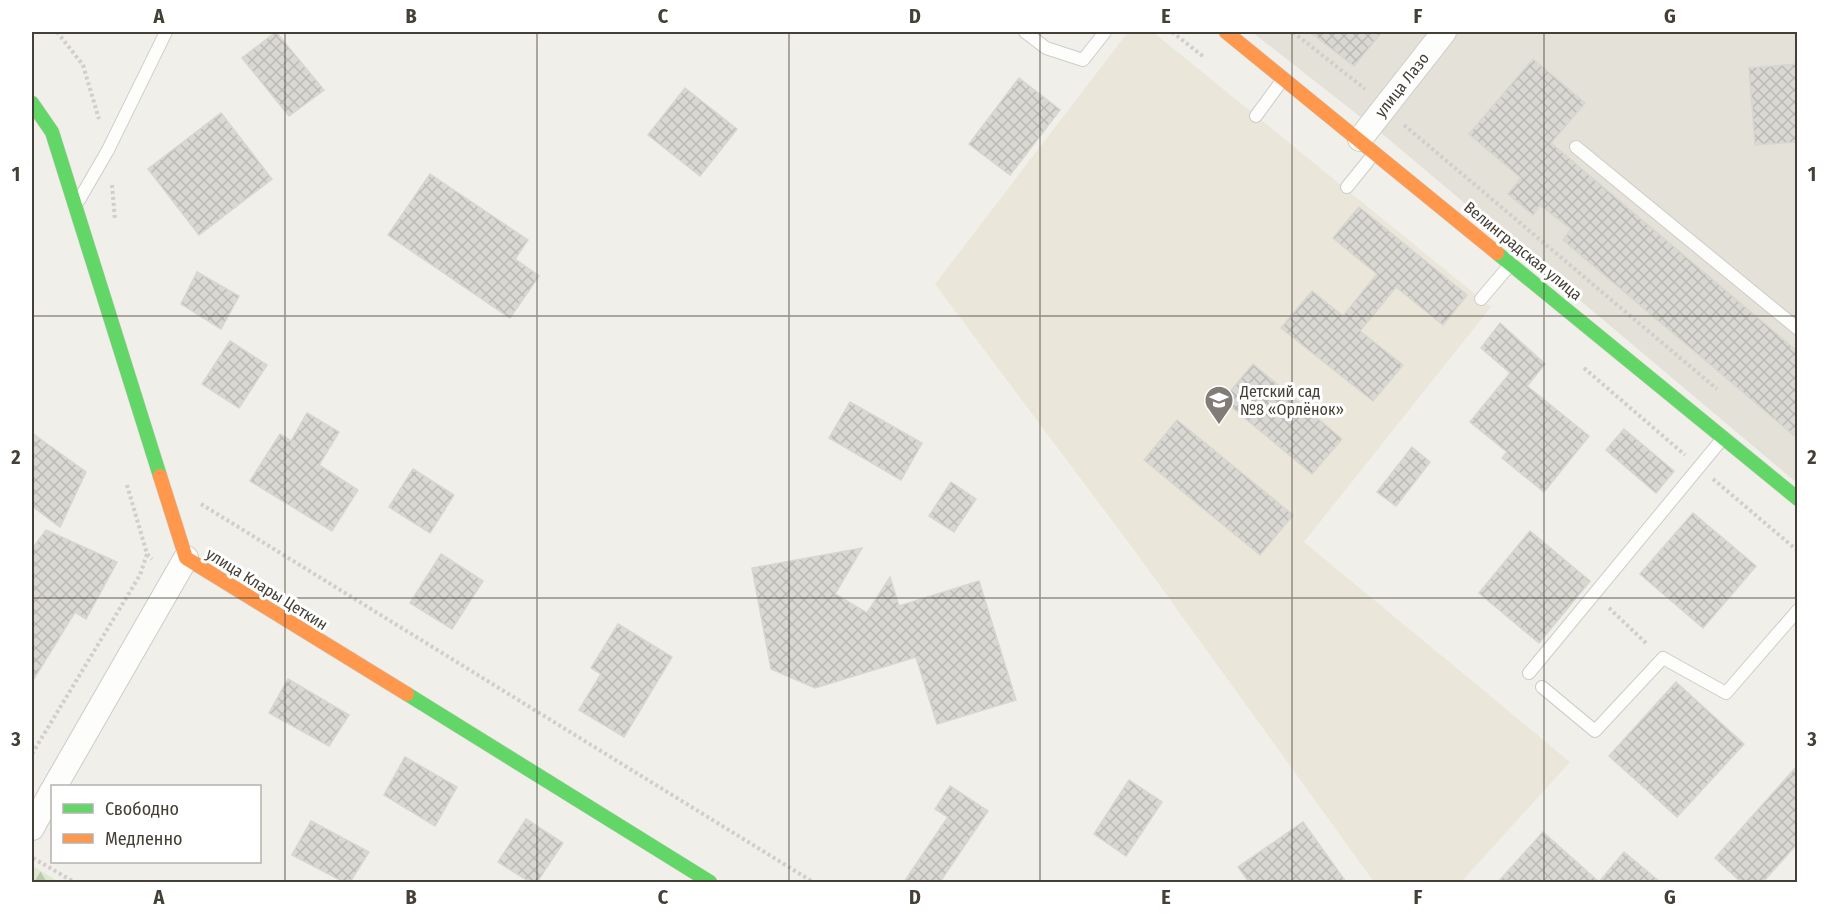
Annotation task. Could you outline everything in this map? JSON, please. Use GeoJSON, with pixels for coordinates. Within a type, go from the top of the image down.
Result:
{"type":"FeatureCollection","features":[{"type":"Feature","properties":{"kind":"street","name":"Велинградская улица"},"geometry":{"type":"LineString","coordinates":[[1226,32],[1368,145],[1797,498]]}},
{"type":"Feature","properties":{"kind":"street","name":"улица Лазо"},"geometry":{"type":"LineString","coordinates":[[1368,145],[1386,106],[1444,32]]}},
{"type":"Feature","properties":{"kind":"street","name":"улица Клары Цеткин"},"geometry":{"type":"LineString","coordinates":[[32,103],[52,132],[74,209],[186,558],[710,882]]}},
{"type":"Feature","properties":{"kind":"street"},"geometry":{"type":"LineString","coordinates":[[56,785],[186,558]]}},
{"type":"Feature","properties":{"kind":"street"},"geometry":{"type":"LineString","coordinates":[[32,828],[51,793]]}},
{"type":"Feature","properties":{"kind":"lane"},"geometry":{"type":"LineString","coordinates":[[74,209],[108,150],[166,32]]}},
{"type":"Feature","properties":{"kind":"lane"},"geometry":{"type":"LineString","coordinates":[[1025,32],[1046,48],[1083,60],[1105,32]]}},
{"type":"Feature","properties":{"kind":"lane"},"geometry":{"type":"LineString","coordinates":[[1256,116],[1284,78]]}},
{"type":"Feature","properties":{"kind":"lane"},"geometry":{"type":"LineString","coordinates":[[1347,187],[1368,145]]}},
{"type":"Feature","properties":{"kind":"lane"},"geometry":{"type":"LineString","coordinates":[[1576,147],[1797,329]]}},
{"type":"Feature","properties":{"kind":"lane"},"geometry":{"type":"LineString","coordinates":[[1481,299],[1511,263]]}},
{"type":"Feature","properties":{"kind":"lane"},"geometry":{"type":"LineString","coordinates":[[1529,673],[1723,437]]}},
{"type":"Feature","properties":{"kind":"lane"},"geometry":{"type":"LineString","coordinates":[[1542,687],[1595,731],[1663,658],[1726,693],[1797,610]]}},
{"type":"Feature","properties":{"kind":"path"},"geometry":{"type":"LineString","coordinates":[[57,32],[83,65],[108,150],[116,231]]}},
{"type":"Feature","properties":{"kind":"path"},"geometry":{"type":"LineString","coordinates":[[1293,32],[1386,106],[1406,127],[1725,395]]}},
{"type":"Feature","properties":{"kind":"path"},"geometry":{"type":"LineString","coordinates":[[200,503],[813,882]]}},
{"type":"Feature","properties":{"kind":"path"},"geometry":{"type":"LineString","coordinates":[[32,754],[140,575],[147,554]]}},
{"type":"Feature","properties":{"kind":"path"},"geometry":{"type":"LineString","coordinates":[[1593,594],[1663,658]]}},
{"type":"Feature","properties":{"kind":"path"},"geometry":{"type":"LineString","coordinates":[[33,858],[74,882]]}},
{"type":"Feature","properties":{"kind":"shaded area","name":"Детский сад №8 «Орлёнок»"},"geometry":{"type":"Polygon","coordinates":[[[1128,32],[1153,32],[1491,307],[1304,542],[1570,762],[1461,882],[1374,882],[1137,554],[935,284],[1128,32]]]}},
{"type":"Feature","properties":{"kind":"shaded area"},"geometry":{"type":"Polygon","coordinates":[[[1252,32],[1797,32],[1797,483],[1386,137],[1252,32]]]}},
{"type":"Feature","properties":{"kind":"green space"},"geometry":{"type":"Polygon","coordinates":[[[34,867],[59,882],[32,882],[34,867]]]}},
{"type":"Feature","properties":{"kind":"building"},"geometry":{"type":"Polygon","coordinates":[[[276,32],[324,90],[289,116],[242,58],[276,32]]]}},
{"type":"Feature","properties":{"kind":"building"},"geometry":{"type":"Polygon","coordinates":[[[1310,32],[1382,32],[1354,66],[1310,32]]]}},
{"type":"Feature","properties":{"kind":"building"},"geometry":{"type":"Polygon","coordinates":[[[1533,59],[1585,103],[1551,143],[1797,351],[1797,438],[1563,240],[1571,229],[1540,205],[1533,215],[1508,194],[1521,178],[1469,134],[1533,59]]]}},
{"type":"Feature","properties":{"kind":"building"},"geometry":{"type":"Polygon","coordinates":[[[1797,64],[1797,142],[1755,145],[1749,68],[1797,64]]]}},
{"type":"Feature","properties":{"kind":"building"},"geometry":{"type":"Polygon","coordinates":[[[1019,78],[1060,110],[1010,175],[969,144],[1019,78]]]}},
{"type":"Feature","properties":{"kind":"building"},"geometry":{"type":"Polygon","coordinates":[[[685,88],[737,129],[700,176],[648,135],[685,88]]]}},
{"type":"Feature","properties":{"kind":"building"},"geometry":{"type":"Polygon","coordinates":[[[221,113],[272,179],[199,235],[148,169],[221,113]]]}},
{"type":"Feature","properties":{"kind":"building"},"geometry":{"type":"Polygon","coordinates":[[[430,174],[528,240],[515,259],[539,276],[510,318],[388,235],[430,174]]]}},
{"type":"Feature","properties":{"kind":"building"},"geometry":{"type":"Polygon","coordinates":[[[1359,207],[1467,295],[1443,325],[1396,287],[1360,331],[1403,365],[1373,401],[1281,328],[1312,291],[1343,316],[1377,274],[1333,238],[1359,207]]]}},
{"type":"Feature","properties":{"kind":"building"},"geometry":{"type":"Polygon","coordinates":[[[197,272],[239,296],[221,329],[181,304],[197,272]]]}},
{"type":"Feature","properties":{"kind":"building"},"geometry":{"type":"Polygon","coordinates":[[[1500,323],[1545,364],[1527,386],[1589,436],[1544,492],[1502,458],[1507,452],[1470,422],[1510,373],[1481,348],[1500,323]]]}},
{"type":"Feature","properties":{"kind":"building"},"geometry":{"type":"Polygon","coordinates":[[[230,341],[267,365],[239,408],[202,384],[230,341]]]}},
{"type":"Feature","properties":{"kind":"building"},"geometry":{"type":"Polygon","coordinates":[[[1253,364],[1342,439],[1312,474],[1223,400],[1253,364]]]}},
{"type":"Feature","properties":{"kind":"building"},"geometry":{"type":"Polygon","coordinates":[[[850,402],[922,443],[901,480],[829,438],[850,402]]]}},
{"type":"Feature","properties":{"kind":"building"},"geometry":{"type":"Polygon","coordinates":[[[307,413],[339,432],[319,465],[358,490],[332,531],[250,481],[280,434],[291,441],[307,413]]]}},
{"type":"Feature","properties":{"kind":"building"},"geometry":{"type":"Polygon","coordinates":[[[1177,420],[1293,515],[1260,555],[1144,460],[1177,420]]]}},
{"type":"Feature","properties":{"kind":"building"},"geometry":{"type":"Polygon","coordinates":[[[1624,429],[1674,471],[1656,493],[1606,450],[1624,429]]]}},
{"type":"Feature","properties":{"kind":"building"},"geometry":{"type":"Polygon","coordinates":[[[32,433],[86,472],[60,527],[32,506],[32,433]]]}},
{"type":"Feature","properties":{"kind":"building"},"geometry":{"type":"Polygon","coordinates":[[[1412,447],[1430,462],[1396,506],[1377,492],[1412,447]]]}},
{"type":"Feature","properties":{"kind":"building"},"geometry":{"type":"Polygon","coordinates":[[[413,469],[454,495],[430,533],[389,507],[413,469]]]}},
{"type":"Feature","properties":{"kind":"building"},"geometry":{"type":"Polygon","coordinates":[[[951,482],[976,499],[954,532],[929,516],[951,482]]]}},
{"type":"Feature","properties":{"kind":"building"},"geometry":{"type":"Polygon","coordinates":[[[1693,513],[1756,566],[1703,628],[1640,574],[1693,513]]]}},
{"type":"Feature","properties":{"kind":"building"},"geometry":{"type":"Polygon","coordinates":[[[46,530],[117,562],[86,619],[75,612],[32,682],[32,549],[46,530]]]}},
{"type":"Feature","properties":{"kind":"building"},"geometry":{"type":"Polygon","coordinates":[[[1530,531],[1590,581],[1539,643],[1479,593],[1530,531]]]}},
{"type":"Feature","properties":{"kind":"building"},"geometry":{"type":"Polygon","coordinates":[[[862,548],[835,594],[867,613],[890,577],[899,606],[979,581],[1016,700],[937,724],[916,657],[815,688],[771,669],[752,568],[862,548]]]}},
{"type":"Feature","properties":{"kind":"building"},"geometry":{"type":"Polygon","coordinates":[[[441,554],[483,581],[452,629],[410,603],[441,554]]]}},
{"type":"Feature","properties":{"kind":"building"},"geometry":{"type":"Polygon","coordinates":[[[618,624],[672,657],[624,737],[579,710],[601,674],[591,668],[618,624]]]}},
{"type":"Feature","properties":{"kind":"building"},"geometry":{"type":"Polygon","coordinates":[[[288,679],[349,715],[329,746],[269,713],[288,679]]]}},
{"type":"Feature","properties":{"kind":"building"},"geometry":{"type":"Polygon","coordinates":[[[1676,682],[1744,744],[1677,817],[1609,756],[1676,682]]]}},
{"type":"Feature","properties":{"kind":"building"},"geometry":{"type":"Polygon","coordinates":[[[405,757],[457,787],[435,826],[384,795],[405,757]]]}},
{"type":"Feature","properties":{"kind":"building"},"geometry":{"type":"Polygon","coordinates":[[[1797,766],[1797,844],[1763,882],[1741,882],[1715,858],[1797,766]]]}},
{"type":"Feature","properties":{"kind":"building"},"geometry":{"type":"Polygon","coordinates":[[[1129,780],[1162,802],[1126,856],[1094,834],[1129,780]]]}},
{"type":"Feature","properties":{"kind":"building"},"geometry":{"type":"Polygon","coordinates":[[[950,786],[988,811],[940,882],[904,882],[948,817],[935,809],[950,786]]]}},
{"type":"Feature","properties":{"kind":"building"},"geometry":{"type":"Polygon","coordinates":[[[526,819],[563,843],[537,882],[530,882],[498,862],[526,819]]]}},
{"type":"Feature","properties":{"kind":"building"},"geometry":{"type":"Polygon","coordinates":[[[311,821],[369,852],[350,882],[344,882],[292,855],[311,821]]]}},
{"type":"Feature","properties":{"kind":"building"},"geometry":{"type":"Polygon","coordinates":[[[1303,822],[1346,882],[1249,882],[1238,867],[1303,822]]]}},
{"type":"Feature","properties":{"kind":"building"},"geometry":{"type":"Polygon","coordinates":[[[1543,832],[1599,882],[1498,882],[1543,832]]]}},
{"type":"Feature","properties":{"kind":"building"},"geometry":{"type":"Polygon","coordinates":[[[1624,852],[1660,882],[1599,882],[1624,852]]]}},
{"type":"Feature","properties":{"kind":"traffic: fast"},"geometry":{"type":"LineString","coordinates":[[32,103],[52,132],[160,476]]}},
{"type":"Feature","properties":{"kind":"traffic: fast"},"geometry":{"type":"LineString","coordinates":[[1497,253],[1798,499]]}},
{"type":"Feature","properties":{"kind":"traffic: fast"},"geometry":{"type":"LineString","coordinates":[[407,694],[710,882]]}},
{"type":"Feature","properties":{"kind":"traffic: slow"},"geometry":{"type":"LineString","coordinates":[[1226,32],[1497,253]]}},
{"type":"Feature","properties":{"kind":"traffic: slow"},"geometry":{"type":"LineString","coordinates":[[160,476],[186,558],[407,694]]}},
{"type":"Feature","properties":{"kind":"place","name":"Детский сад №8 «Орлёнок»"},"geometry":{"type":"Point","coordinates":[1219,426]}}]}
